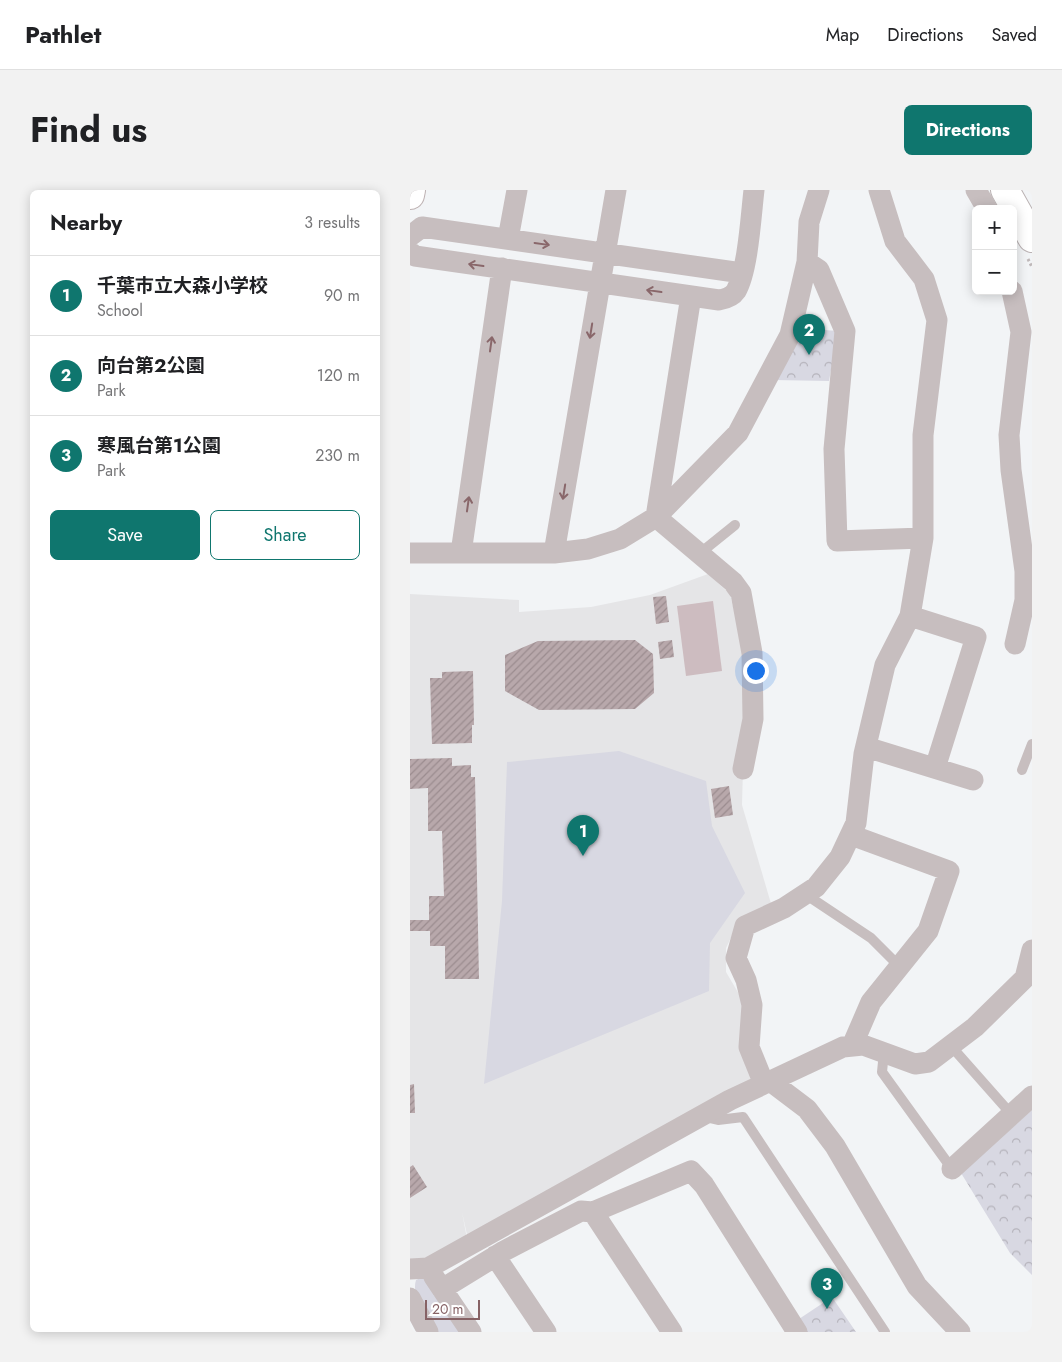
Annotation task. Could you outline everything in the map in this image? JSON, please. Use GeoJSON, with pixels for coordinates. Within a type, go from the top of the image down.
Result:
{"type":"FeatureCollection","features":[{"type":"Feature","properties":{"kind":"main road"},"geometry":{"type":"LineString","coordinates":[[410,195],[411,190]]}},
{"type":"Feature","properties":{"kind":"main road"},"geometry":{"type":"LineString","coordinates":[[1005,190],[1032,238]]}},
{"type":"Feature","properties":{"kind":"street"},"geometry":{"type":"LineString","coordinates":[[508,239],[517,190]]}},
{"type":"Feature","properties":{"kind":"street"},"geometry":{"type":"LineString","coordinates":[[554,552],[598,283],[616,190]]}},
{"type":"Feature","properties":{"kind":"street"},"geometry":{"type":"LineString","coordinates":[[410,252],[415,256],[719,300],[727,298],[735,292],[742,275],[754,190]]}},
{"type":"Feature","properties":{"kind":"street"},"geometry":{"type":"LineString","coordinates":[[410,553],[554,552],[588,549],[620,539],[656,517],[738,433],[790,336],[807,262],[810,222],[819,190]]}},
{"type":"Feature","properties":{"kind":"street"},"geometry":{"type":"LineString","coordinates":[[879,190],[895,240],[924,279],[936,320],[923,435],[923,538],[910,616],[884,666],[866,748],[856,823],[840,858],[816,887],[784,908],[745,926],[736,958],[746,980],[752,1005],[749,1047],[767,1082],[807,1109],[835,1146],[917,1286],[960,1332]]}},
{"type":"Feature","properties":{"kind":"street"},"geometry":{"type":"LineString","coordinates":[[976,190],[985,205]]}},
{"type":"Feature","properties":{"kind":"street"},"geometry":{"type":"LineString","coordinates":[[410,236],[422,228],[508,239],[742,275]]}},
{"type":"Feature","properties":{"kind":"street"},"geometry":{"type":"LineString","coordinates":[[807,262],[819,270],[846,331],[834,449],[837,540],[923,538]]}},
{"type":"Feature","properties":{"kind":"street"},"geometry":{"type":"LineString","coordinates":[[461,553],[502,268]]}},
{"type":"Feature","properties":{"kind":"street"},"geometry":{"type":"LineString","coordinates":[[1013,295],[1021,332],[1023,410],[1009,434],[1011,470],[1025,571],[1025,600],[1015,644]]}},
{"type":"Feature","properties":{"kind":"street"},"geometry":{"type":"LineString","coordinates":[[656,517],[691,296]]}},
{"type":"Feature","properties":{"kind":"street"},"geometry":{"type":"LineString","coordinates":[[656,517],[732,582],[741,593],[752,653],[753,719],[743,769]]}},
{"type":"Feature","properties":{"kind":"street"},"geometry":{"type":"LineString","coordinates":[[910,616],[976,637],[935,768]]}},
{"type":"Feature","properties":{"kind":"street"},"geometry":{"type":"LineString","coordinates":[[866,748],[973,780]]}},
{"type":"Feature","properties":{"kind":"street"},"geometry":{"type":"LineString","coordinates":[[851,835],[949,871],[928,931],[871,1002],[852,1046]]}},
{"type":"Feature","properties":{"kind":"street"},"geometry":{"type":"LineString","coordinates":[[471,1332],[442,1289],[419,1269],[702,1116],[767,1082],[843,1047],[863,1045],[915,1064],[929,1062],[975,1028],[1025,978],[1032,950]]}},
{"type":"Feature","properties":{"kind":"street"},"geometry":{"type":"LineString","coordinates":[[952,1169],[1032,1096]]}},
{"type":"Feature","properties":{"kind":"street"},"geometry":{"type":"LineString","coordinates":[[442,1289],[496,1256],[580,1211],[593,1212],[692,1171],[704,1185],[787,1328]]}},
{"type":"Feature","properties":{"kind":"street"},"geometry":{"type":"LineString","coordinates":[[593,1212],[672,1332]]}},
{"type":"Feature","properties":{"kind":"street"},"geometry":{"type":"LineString","coordinates":[[496,1256],[546,1332]]}},
{"type":"Feature","properties":{"kind":"street"},"geometry":{"type":"LineString","coordinates":[[410,1298],[428,1332]]}},
{"type":"Feature","properties":{"kind":"lane"},"geometry":{"type":"LineString","coordinates":[[699,554],[735,525]]}},
{"type":"Feature","properties":{"kind":"lane"},"geometry":{"type":"LineString","coordinates":[[1022,770],[1032,744]]}},
{"type":"Feature","properties":{"kind":"lane"},"geometry":{"type":"LineString","coordinates":[[805,894],[871,938],[900,967]]}},
{"type":"Feature","properties":{"kind":"lane"},"geometry":{"type":"LineString","coordinates":[[951,1046],[1012,1115]]}},
{"type":"Feature","properties":{"kind":"lane"},"geometry":{"type":"LineString","coordinates":[[884,1052],[882,1072],[952,1169]]}},
{"type":"Feature","properties":{"kind":"lane"},"geometry":{"type":"LineString","coordinates":[[702,1116],[718,1120],[743,1117],[885,1332]]}},
{"type":"Feature","properties":{"kind":"shaded area"},"geometry":{"type":"Polygon","coordinates":[[[708,574],[730,594],[746,661],[742,805],[772,907],[738,923],[726,948],[726,972],[746,1006],[752,1083],[468,1239],[462,1212],[467,1239],[433,1258],[410,1262],[410,594],[519,600],[519,612],[591,607],[650,595],[708,574]]]}},
{"type":"Feature","properties":{"kind":"shaded area"},"geometry":{"type":"Polygon","coordinates":[[[713,601],[722,671],[686,676],[677,606],[713,601]]]}},
{"type":"Feature","properties":{"kind":"green space"},"geometry":{"type":"Polygon","coordinates":[[[797,328],[838,331],[829,381],[773,380],[797,328]]]}},
{"type":"Feature","properties":{"kind":"green space"},"geometry":{"type":"Polygon","coordinates":[[[619,751],[706,781],[712,826],[745,893],[710,943],[709,991],[484,1084],[502,901],[507,762],[619,751]]]}},
{"type":"Feature","properties":{"kind":"green space"},"geometry":{"type":"Polygon","coordinates":[[[1032,1110],[1032,1275],[1010,1253],[961,1173],[1032,1110]]]}},
{"type":"Feature","properties":{"kind":"green space"},"geometry":{"type":"Polygon","coordinates":[[[423,1277],[461,1332],[433,1332],[415,1293],[416,1280],[423,1277]]]}},
{"type":"Feature","properties":{"kind":"green space"},"geometry":{"type":"Polygon","coordinates":[[[832,1297],[856,1332],[804,1332],[796,1321],[832,1297]]]}},
{"type":"Feature","properties":{"kind":"building"},"geometry":{"type":"Polygon","coordinates":[[[666,596],[669,622],[656,624],[653,597],[666,596]]]}},
{"type":"Feature","properties":{"kind":"building"},"geometry":{"type":"Polygon","coordinates":[[[635,640],[653,654],[654,693],[635,709],[539,710],[505,691],[505,655],[538,641],[635,640]]]}},
{"type":"Feature","properties":{"kind":"building"},"geometry":{"type":"Polygon","coordinates":[[[672,640],[674,657],[660,659],[658,642],[672,640]]]}},
{"type":"Feature","properties":{"kind":"building"},"geometry":{"type":"Polygon","coordinates":[[[473,671],[474,725],[472,725],[472,743],[432,744],[430,678],[442,678],[442,672],[473,671]]]}},
{"type":"Feature","properties":{"kind":"building"},"geometry":{"type":"Polygon","coordinates":[[[452,758],[452,766],[471,765],[471,777],[475,777],[479,979],[445,979],[445,946],[430,946],[430,931],[410,931],[410,920],[429,920],[429,896],[444,896],[442,831],[428,831],[428,788],[410,789],[410,759],[452,758]]]}},
{"type":"Feature","properties":{"kind":"building"},"geometry":{"type":"Polygon","coordinates":[[[729,786],[733,815],[715,818],[711,789],[729,786]]]}},
{"type":"Feature","properties":{"kind":"building"},"geometry":{"type":"Polygon","coordinates":[[[414,1084],[415,1113],[410,1113],[410,1085],[414,1084]]]}},
{"type":"Feature","properties":{"kind":"building"},"geometry":{"type":"Polygon","coordinates":[[[413,1165],[427,1187],[410,1198],[410,1167],[413,1165]]]}},
{"type":"Feature","properties":{"kind":"place","name":"向台第2公園"},"geometry":{"type":"Point","coordinates":[809,355]}},
{"type":"Feature","properties":{"kind":"place","name":"千葉市立大森小学校"},"geometry":{"type":"Point","coordinates":[583,856]}},
{"type":"Feature","properties":{"kind":"place","name":"寒風台第1公園"},"geometry":{"type":"Point","coordinates":[827,1309]}}]}
